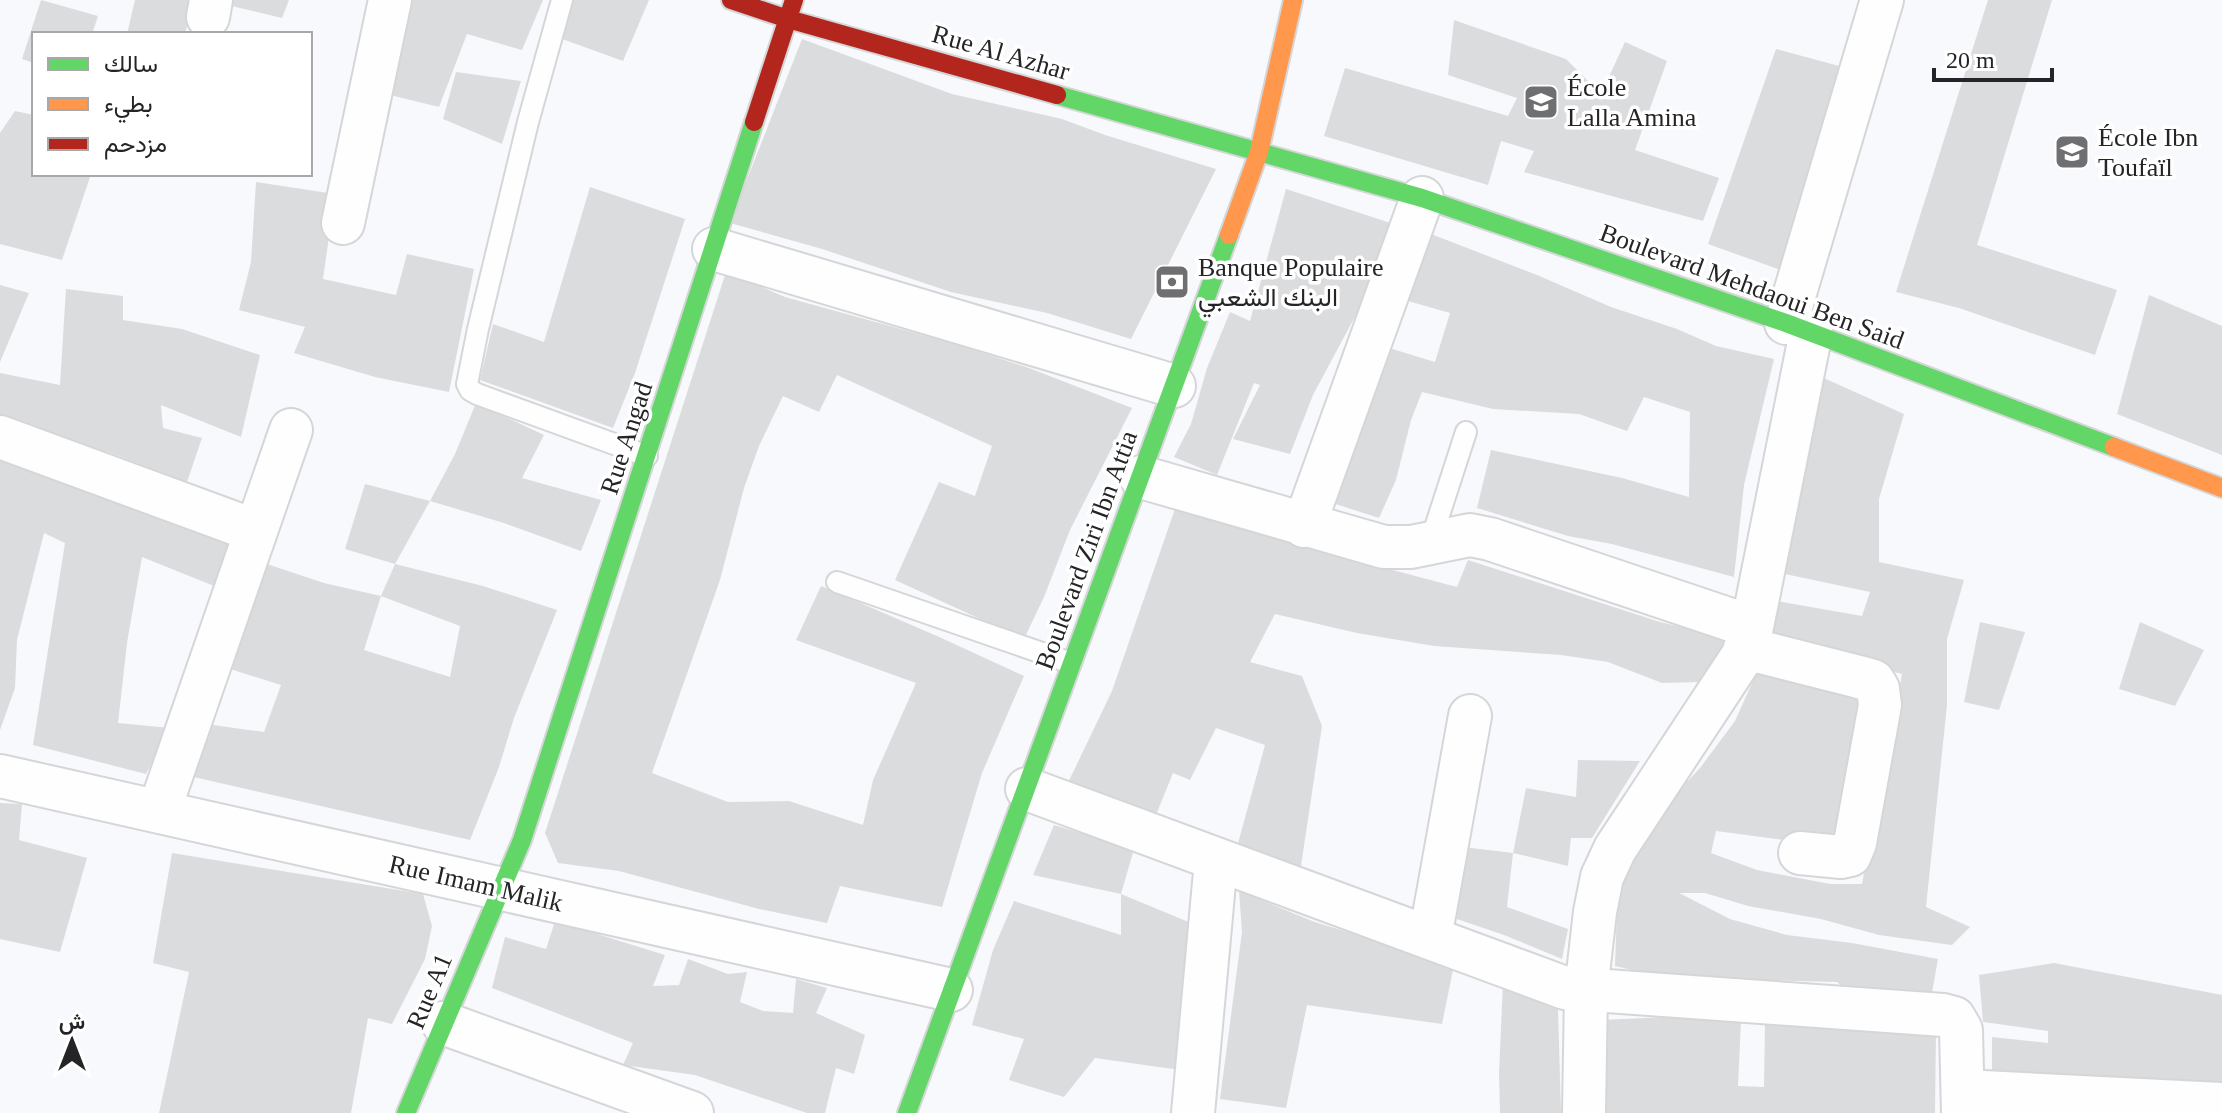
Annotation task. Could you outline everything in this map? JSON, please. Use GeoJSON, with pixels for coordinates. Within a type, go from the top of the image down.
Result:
{"type":"FeatureCollection","features":[{"type":"Feature","properties":{"kind":"street"},"geometry":{"type":"LineString","coordinates":[[343,223],[390,0]]}},
{"type":"Feature","properties":{"kind":"street","name":"Rue Al Azhar"},"geometry":{"type":"LineString","coordinates":[[731,0],[788,19],[1259,152]]}},
{"type":"Feature","properties":{"kind":"street","name":"Rue Angad"},"geometry":{"type":"LineString","coordinates":[[502,890],[522,840],[794,0]]}},
{"type":"Feature","properties":{"kind":"street","name":"Boulevard Ziri Ibn Attia"},"geometry":{"type":"LineString","coordinates":[[907,1113],[1259,152],[1293,0]]}},
{"type":"Feature","properties":{"kind":"street"},"geometry":{"type":"LineString","coordinates":[[1584,1113],[1586,991],[1602,877],[1615,849],[1743,655],[1749,638],[1798,327],[1882,0]]}},
{"type":"Feature","properties":{"kind":"street","name":"Boulevard Mehdaoui Ben Said"},"geometry":{"type":"LineString","coordinates":[[1259,152],[1422,198],[1798,327],[2222,488]]}},
{"type":"Feature","properties":{"kind":"street"},"geometry":{"type":"LineString","coordinates":[[1304,526],[1422,198]]}},
{"type":"Feature","properties":{"kind":"street"},"geometry":{"type":"LineString","coordinates":[[714,249],[1174,386]]}},
{"type":"Feature","properties":{"kind":"street"},"geometry":{"type":"LineString","coordinates":[[159,811],[291,430]]}},
{"type":"Feature","properties":{"kind":"street"},"geometry":{"type":"LineString","coordinates":[[0,437],[256,531]]}},
{"type":"Feature","properties":{"kind":"street"},"geometry":{"type":"LineString","coordinates":[[1141,477],[1384,547],[1411,547],[1470,535],[1490,539],[1749,638],[1873,681],[1878,689],[1880,705],[1855,843],[1850,855],[1800,853]]}},
{"type":"Feature","properties":{"kind":"street"},"geometry":{"type":"LineString","coordinates":[[1430,938],[1470,716]]}},
{"type":"Feature","properties":{"kind":"street","name":"Rue Imam Malik"},"geometry":{"type":"LineString","coordinates":[[0,776],[951,990]]}},
{"type":"Feature","properties":{"kind":"street"},"geometry":{"type":"LineString","coordinates":[[1027,789],[1549,983],[1586,991],[1954,1018],[1961,1030],[1963,1102],[2222,1104]]}},
{"type":"Feature","properties":{"kind":"street"},"geometry":{"type":"LineString","coordinates":[[1193,1113],[1216,861]]}},
{"type":"Feature","properties":{"kind":"street","name":"Rue A1"},"geometry":{"type":"LineString","coordinates":[[406,1113],[502,890]]}},
{"type":"Feature","properties":{"kind":"street"},"geometry":{"type":"LineString","coordinates":[[443,1023],[692,1113]]}},
{"type":"Feature","properties":{"kind":"lane"},"geometry":{"type":"LineString","coordinates":[[562,0],[525,137],[467,384],[477,394],[647,456]]}},
{"type":"Feature","properties":{"kind":"lane"},"geometry":{"type":"LineString","coordinates":[[1430,543],[1466,432]]}},
{"type":"Feature","properties":{"kind":"lane"},"geometry":{"type":"LineString","coordinates":[[837,582],[1071,663]]}},
{"type":"Feature","properties":{"kind":"building"},"geometry":{"type":"Polygon","coordinates":[[[41,0],[98,16],[93,32],[32,32],[32,62],[22,59],[41,0]]]}},
{"type":"Feature","properties":{"kind":"building"},"geometry":{"type":"Polygon","coordinates":[[[135,0],[187,0],[198,3],[185,32],[127,32],[135,0]]]}},
{"type":"Feature","properties":{"kind":"building"},"geometry":{"type":"Polygon","coordinates":[[[220,0],[289,0],[282,18],[219,3],[220,0]]]}},
{"type":"Feature","properties":{"kind":"building"},"geometry":{"type":"Polygon","coordinates":[[[407,0],[543,0],[522,50],[467,34],[439,107],[382,93],[407,0]]]}},
{"type":"Feature","properties":{"kind":"building"},"geometry":{"type":"Polygon","coordinates":[[[571,0],[649,0],[623,61],[554,36],[571,0]]]}},
{"type":"Feature","properties":{"kind":"building"},"geometry":{"type":"Polygon","coordinates":[[[1988,0],[2052,0],[1977,245],[2117,290],[2095,355],[1959,308],[1896,292],[1988,0]]]}},
{"type":"Feature","properties":{"kind":"building"},"geometry":{"type":"Polygon","coordinates":[[[1454,20],[1566,59],[1601,94],[1625,42],[1667,61],[1635,150],[1719,178],[1703,221],[1524,172],[1534,151],[1501,141],[1488,185],[1324,136],[1345,68],[1508,116],[1517,98],[1448,75],[1454,20]]]}},
{"type":"Feature","properties":{"kind":"building"},"geometry":{"type":"Polygon","coordinates":[[[802,39],[952,94],[1062,119],[1216,169],[1131,339],[1047,313],[951,292],[822,249],[730,223],[802,39]]]}},
{"type":"Feature","properties":{"kind":"building"},"geometry":{"type":"Polygon","coordinates":[[[1776,49],[1854,70],[1786,272],[1708,244],[1776,49]]]}},
{"type":"Feature","properties":{"kind":"building"},"geometry":{"type":"Polygon","coordinates":[[[456,72],[521,81],[502,144],[443,119],[456,72]]]}},
{"type":"Feature","properties":{"kind":"building"},"geometry":{"type":"Polygon","coordinates":[[[15,111],[32,115],[32,176],[90,176],[62,260],[0,244],[0,133],[15,111]]]}},
{"type":"Feature","properties":{"kind":"building"},"geometry":{"type":"Polygon","coordinates":[[[256,182],[335,194],[323,279],[396,295],[407,254],[474,269],[449,392],[375,377],[294,353],[305,327],[239,310],[251,262],[256,182]]]}},
{"type":"Feature","properties":{"kind":"building"},"geometry":{"type":"Polygon","coordinates":[[[590,187],[685,219],[635,373],[613,428],[480,380],[493,324],[544,342],[590,187]]]}},
{"type":"Feature","properties":{"kind":"building"},"geometry":{"type":"Polygon","coordinates":[[[1286,189],[1403,227],[1313,395],[1290,454],[1233,439],[1260,385],[1254,383],[1217,475],[1174,457],[1191,424],[1207,368],[1230,312],[1250,321],[1286,189]]]}},
{"type":"Feature","properties":{"kind":"building"},"geometry":{"type":"Polygon","coordinates":[[[1431,234],[1716,346],[1774,359],[1744,485],[1734,577],[1612,544],[1568,536],[1477,508],[1491,450],[1622,478],[1689,497],[1690,412],[1644,397],[1627,431],[1579,414],[1493,409],[1422,392],[1411,420],[1396,480],[1379,518],[1326,501],[1389,348],[1435,362],[1450,313],[1401,299],[1431,234]]]}},
{"type":"Feature","properties":{"kind":"building"},"geometry":{"type":"Polygon","coordinates":[[[726,272],[785,297],[959,345],[1029,368],[1132,408],[1070,530],[1024,639],[895,580],[939,482],[975,496],[992,446],[837,375],[819,412],[783,396],[759,446],[744,488],[720,580],[652,773],[728,802],[789,801],[863,825],[873,780],[916,683],[796,640],[821,586],[1024,676],[982,773],[942,907],[840,886],[827,923],[759,909],[619,871],[558,863],[545,833],[726,272]]]}},
{"type":"Feature","properties":{"kind":"building"},"geometry":{"type":"Polygon","coordinates":[[[0,285],[29,293],[0,362],[0,285]]]}},
{"type":"Feature","properties":{"kind":"building"},"geometry":{"type":"Polygon","coordinates":[[[66,289],[123,296],[123,320],[182,329],[260,355],[241,437],[161,405],[163,428],[202,438],[187,482],[108,452],[46,438],[0,422],[0,373],[60,385],[66,289]]]}},
{"type":"Feature","properties":{"kind":"building"},"geometry":{"type":"Polygon","coordinates":[[[2149,295],[2222,326],[2222,455],[2117,414],[2149,295]]]}},
{"type":"Feature","properties":{"kind":"building"},"geometry":{"type":"Polygon","coordinates":[[[1817,375],[1904,414],[1879,499],[1879,562],[1964,580],[1947,639],[1947,705],[1926,907],[1970,927],[1952,945],[1879,935],[1821,919],[1748,906],[1705,893],[1679,893],[1730,919],[1787,935],[1938,959],[1931,998],[1852,996],[1837,982],[1666,978],[1615,966],[1618,880],[1657,813],[1700,768],[1735,721],[1757,672],[1868,701],[1837,847],[1716,831],[1711,853],[1757,870],[1830,884],[1862,884],[1902,674],[1766,642],[1771,600],[1862,616],[1870,592],[1785,574],[1787,540],[1817,375]]]}},
{"type":"Feature","properties":{"kind":"building"},"geometry":{"type":"Polygon","coordinates":[[[476,403],[544,435],[522,478],[601,500],[581,551],[430,501],[455,454],[476,403]]]}},
{"type":"Feature","properties":{"kind":"building"},"geometry":{"type":"Polygon","coordinates":[[[0,453],[234,538],[219,588],[142,557],[127,643],[118,723],[170,728],[146,774],[33,745],[65,543],[44,533],[17,640],[15,688],[0,730],[0,453]]]}},
{"type":"Feature","properties":{"kind":"building"},"geometry":{"type":"Polygon","coordinates":[[[365,484],[430,501],[395,564],[345,549],[365,484]]]}},
{"type":"Feature","properties":{"kind":"building"},"geometry":{"type":"Polygon","coordinates":[[[1176,506],[1298,545],[1457,587],[1468,560],[1660,622],[1729,638],[1699,682],[1662,683],[1608,662],[1561,655],[1434,646],[1357,633],[1275,614],[1250,662],[1302,676],[1322,726],[1299,879],[1237,847],[1265,745],[1216,728],[1190,780],[1173,773],[1152,825],[1064,791],[1112,691],[1176,506]]]}},
{"type":"Feature","properties":{"kind":"building"},"geometry":{"type":"Polygon","coordinates":[[[267,564],[324,583],[381,596],[395,564],[483,586],[557,610],[470,840],[185,775],[206,724],[264,732],[281,685],[227,668],[251,613],[267,564]],[[381,596],[364,650],[450,677],[460,626],[381,596]]]}},
{"type":"Feature","properties":{"kind":"building"},"geometry":{"type":"Polygon","coordinates":[[[1980,622],[2025,632],[1999,710],[1964,702],[1980,622]]]}},
{"type":"Feature","properties":{"kind":"building"},"geometry":{"type":"Polygon","coordinates":[[[2140,622],[2204,650],[2175,706],[2119,689],[2140,622]]]}},
{"type":"Feature","properties":{"kind":"building"},"geometry":{"type":"Polygon","coordinates":[[[1578,760],[1640,761],[1592,838],[1571,838],[1568,866],[1513,853],[1526,788],[1576,797],[1578,760]]]}},
{"type":"Feature","properties":{"kind":"building"},"geometry":{"type":"Polygon","coordinates":[[[0,803],[22,804],[19,840],[87,858],[60,952],[0,939],[0,803]]]}},
{"type":"Feature","properties":{"kind":"building"},"geometry":{"type":"Polygon","coordinates":[[[1054,825],[1134,849],[1121,894],[1033,875],[1054,825]]]}},
{"type":"Feature","properties":{"kind":"building"},"geometry":{"type":"Polygon","coordinates":[[[1463,847],[1513,853],[1507,907],[1568,929],[1562,959],[1448,916],[1463,847]]]}},
{"type":"Feature","properties":{"kind":"building"},"geometry":{"type":"Polygon","coordinates":[[[172,853],[423,894],[432,926],[425,959],[392,1024],[368,1018],[351,1113],[159,1113],[189,972],[153,963],[172,853]]]}},
{"type":"Feature","properties":{"kind":"building"},"geometry":{"type":"Polygon","coordinates":[[[1239,891],[1315,922],[1454,965],[1442,1024],[1307,1005],[1286,1108],[1220,1099],[1242,932],[1239,891]]]}},
{"type":"Feature","properties":{"kind":"building"},"geometry":{"type":"Polygon","coordinates":[[[1121,894],[1191,923],[1180,1070],[1095,1058],[1064,1097],[1009,1080],[1024,1039],[972,1025],[993,950],[1014,901],[1121,935],[1121,894]]]}},
{"type":"Feature","properties":{"kind":"building"},"geometry":{"type":"Polygon","coordinates":[[[555,921],[665,955],[653,986],[679,985],[688,959],[728,974],[747,972],[740,1002],[763,1011],[793,1013],[796,979],[827,988],[816,1013],[865,1035],[854,1074],[836,1068],[825,1113],[807,1113],[695,1075],[623,1065],[633,1043],[492,988],[505,937],[546,949],[555,921]]]}},
{"type":"Feature","properties":{"kind":"building"},"geometry":{"type":"Polygon","coordinates":[[[2054,963],[2222,995],[2222,1086],[1992,1082],[1992,1037],[2048,1043],[2048,1031],[1983,1022],[1979,975],[2054,963]]]}},
{"type":"Feature","properties":{"kind":"building"},"geometry":{"type":"Polygon","coordinates":[[[1503,982],[1558,1009],[1561,1113],[1500,1113],[1503,982]]]}},
{"type":"Feature","properties":{"kind":"building"},"geometry":{"type":"Polygon","coordinates":[[[1670,1017],[1741,1020],[1738,1086],[1764,1087],[1765,1025],[1936,1028],[1935,1113],[1598,1113],[1598,1020],[1670,1017]]]}},
{"type":"Feature","properties":{"kind":"traffic: fast"},"geometry":{"type":"LineString","coordinates":[[1057,95],[1422,198],[1786,323],[2114,447]]}},
{"type":"Feature","properties":{"kind":"traffic: fast"},"geometry":{"type":"LineString","coordinates":[[406,1113],[522,840],[754,122]]}},
{"type":"Feature","properties":{"kind":"traffic: fast"},"geometry":{"type":"LineString","coordinates":[[907,1113],[1229,235]]}},
{"type":"Feature","properties":{"kind":"traffic: slow"},"geometry":{"type":"LineString","coordinates":[[1229,235],[1259,152],[1293,0]]}},
{"type":"Feature","properties":{"kind":"traffic: slow"},"geometry":{"type":"LineString","coordinates":[[2114,447],[2222,488]]}},
{"type":"Feature","properties":{"kind":"traffic: jam"},"geometry":{"type":"LineString","coordinates":[[731,0],[1057,95]]}},
{"type":"Feature","properties":{"kind":"traffic: jam"},"geometry":{"type":"LineString","coordinates":[[754,122],[794,0]]}},
{"type":"Feature","properties":{"kind":"place","name":"École Lalla Amina"},"geometry":{"type":"Point","coordinates":[1541,102]}},
{"type":"Feature","properties":{"kind":"place","name":"École Ibn Toufaïl"},"geometry":{"type":"Point","coordinates":[2072,152]}},
{"type":"Feature","properties":{"kind":"place","name":"Banque Populaire البنك الشعبي"},"geometry":{"type":"Point","coordinates":[1172,282]}}]}
